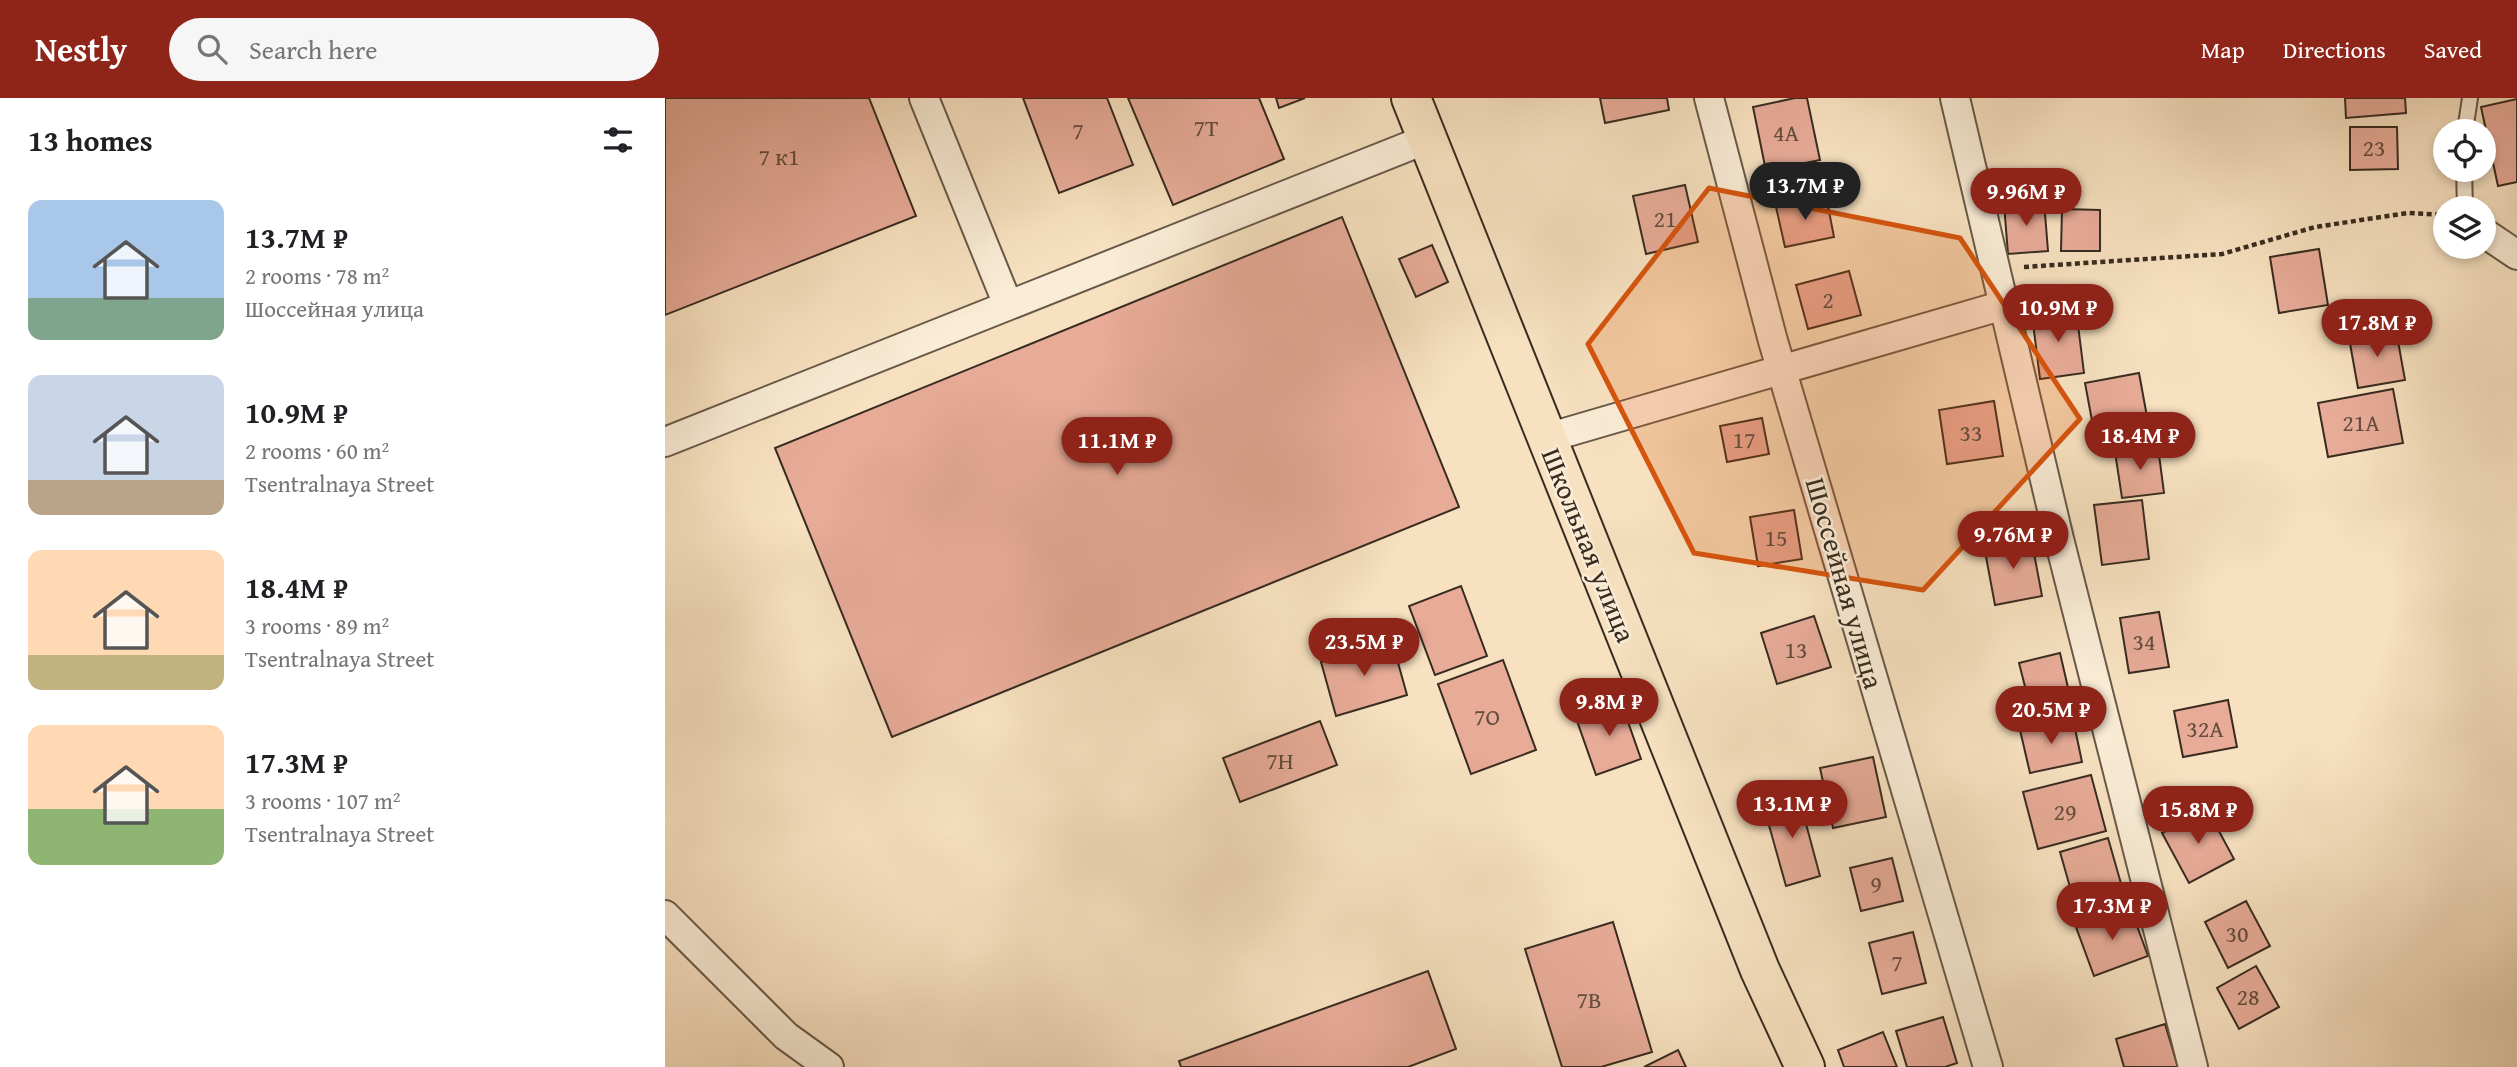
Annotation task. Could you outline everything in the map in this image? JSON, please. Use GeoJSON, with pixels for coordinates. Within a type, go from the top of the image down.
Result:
{"type":"FeatureCollection","features":[{"type":"Feature","properties":{"kind":"main road","name":"Школьная улица"},"geometry":{"type":"LineString","coordinates":[[1411,98],[1760,970],[1805,1067]]}},
{"type":"Feature","properties":{"kind":"street"},"geometry":{"type":"LineString","coordinates":[[924,98],[1008,305]]}},
{"type":"Feature","properties":{"kind":"street","name":"Шоссейная улица"},"geometry":{"type":"LineString","coordinates":[[1709,98],[1781,369],[1988,1067]]}},
{"type":"Feature","properties":{"kind":"street"},"geometry":{"type":"LineString","coordinates":[[1955,98],[2059,539],[2193,1067]]}},
{"type":"Feature","properties":{"kind":"street"},"geometry":{"type":"LineString","coordinates":[[665,442],[1427,139]]}},
{"type":"Feature","properties":{"kind":"street"},"geometry":{"type":"LineString","coordinates":[[2496,241],[2517,255]]}},
{"type":"Feature","properties":{"kind":"street"},"geometry":{"type":"LineString","coordinates":[[1547,438],[2004,305]]}},
{"type":"Feature","properties":{"kind":"street"},"geometry":{"type":"LineString","coordinates":[[665,915],[786,1036],[829,1067]]}},
{"type":"Feature","properties":{"kind":"street"},"geometry":{"type":"LineString","coordinates":[[786,1036],[791,1067]]}},
{"type":"Feature","properties":{"kind":"lane"},"geometry":{"type":"LineString","coordinates":[[2467,119],[2470,98]]}},
{"type":"Feature","properties":{"kind":"path"},"geometry":{"type":"LineString","coordinates":[[1996,269],[2222,254],[2315,227],[2408,213],[2433,214]]}},
{"type":"Feature","properties":{"kind":"highlighted area"},"geometry":{"type":"Polygon","coordinates":[[[1709,188],[1960,238],[2080,419],[1923,590],[1694,553],[1588,344],[1709,188]]]}},
{"type":"Feature","properties":{"kind":"building"},"geometry":{"type":"Polygon","coordinates":[[[665,98],[869,98],[916,216],[665,315],[665,98]]]}},
{"type":"Feature","properties":{"kind":"building"},"geometry":{"type":"Polygon","coordinates":[[[1023,98],[1107,98],[1133,165],[1059,193],[1023,98]]]}},
{"type":"Feature","properties":{"kind":"building"},"geometry":{"type":"Polygon","coordinates":[[[1128,98],[1259,98],[1284,159],[1173,205],[1128,98]]]}},
{"type":"Feature","properties":{"kind":"building"},"geometry":{"type":"Polygon","coordinates":[[[1276,98],[1305,98],[1279,108],[1276,98]]]}},
{"type":"Feature","properties":{"kind":"building"},"geometry":{"type":"Polygon","coordinates":[[[1600,98],[1667,98],[1669,110],[1605,123],[1600,98]]]}},
{"type":"Feature","properties":{"kind":"building"},"geometry":{"type":"Polygon","coordinates":[[[1807,98],[1820,160],[1766,171],[1753,107],[1807,98]]]}},
{"type":"Feature","properties":{"kind":"building"},"geometry":{"type":"Polygon","coordinates":[[[2345,98],[2405,98],[2406,113],[2346,118],[2345,98]]]}},
{"type":"Feature","properties":{"kind":"building"},"geometry":{"type":"Polygon","coordinates":[[[2517,99],[2517,182],[2498,186],[2496,119],[2484,119],[2481,107],[2517,99]]]}},
{"type":"Feature","properties":{"kind":"building"},"geometry":{"type":"Polygon","coordinates":[[[2350,127],[2397,127],[2398,169],[2350,170],[2350,127]]]}},
{"type":"Feature","properties":{"kind":"building"},"geometry":{"type":"Polygon","coordinates":[[[1685,185],[1698,242],[1646,254],[1633,196],[1685,185]]]}},
{"type":"Feature","properties":{"kind":"building"},"geometry":{"type":"Polygon","coordinates":[[[1826,196],[1834,237],[1785,247],[1776,207],[1826,196]]]}},
{"type":"Feature","properties":{"kind":"building"},"geometry":{"type":"Polygon","coordinates":[[[2044,201],[2048,251],[2008,254],[2004,204],[2044,201]]]}},
{"type":"Feature","properties":{"kind":"building"},"geometry":{"type":"Polygon","coordinates":[[[2062,209],[2100,210],[2100,251],[2061,251],[2062,209]]]}},
{"type":"Feature","properties":{"kind":"building"},"geometry":{"type":"Polygon","coordinates":[[[1342,217],[1459,507],[892,737],[775,448],[1342,217]]]}},
{"type":"Feature","properties":{"kind":"building"},"geometry":{"type":"Polygon","coordinates":[[[1432,245],[1448,282],[1416,297],[1399,259],[1432,245]]]}},
{"type":"Feature","properties":{"kind":"building"},"geometry":{"type":"Polygon","coordinates":[[[2319,249],[2328,305],[2279,313],[2270,257],[2319,249]]]}},
{"type":"Feature","properties":{"kind":"building"},"geometry":{"type":"Polygon","coordinates":[[[1849,271],[1861,315],[1808,329],[1796,285],[1849,271]]]}},
{"type":"Feature","properties":{"kind":"building"},"geometry":{"type":"Polygon","coordinates":[[[2076,309],[2084,373],[2040,379],[2032,315],[2076,309]]]}},
{"type":"Feature","properties":{"kind":"building"},"geometry":{"type":"Polygon","coordinates":[[[2396,330],[2405,380],[2358,388],[2349,338],[2396,330]]]}},
{"type":"Feature","properties":{"kind":"building"},"geometry":{"type":"Polygon","coordinates":[[[2139,373],[2150,433],[2096,442],[2085,383],[2139,373]]]}},
{"type":"Feature","properties":{"kind":"building"},"geometry":{"type":"Polygon","coordinates":[[[2393,389],[2403,443],[2328,457],[2318,403],[2393,389]]]}},
{"type":"Feature","properties":{"kind":"building"},"geometry":{"type":"Polygon","coordinates":[[[1994,401],[2003,456],[1947,464],[1939,410],[1994,401]]]}},
{"type":"Feature","properties":{"kind":"building"},"geometry":{"type":"Polygon","coordinates":[[[1762,418],[1769,454],[1727,462],[1720,426],[1762,418]]]}},
{"type":"Feature","properties":{"kind":"building"},"geometry":{"type":"Polygon","coordinates":[[[2158,447],[2164,493],[2122,498],[2115,452],[2158,447]]]}},
{"type":"Feature","properties":{"kind":"building"},"geometry":{"type":"Polygon","coordinates":[[[2142,500],[2149,559],[2102,565],[2094,505],[2142,500]]]}},
{"type":"Feature","properties":{"kind":"building"},"geometry":{"type":"Polygon","coordinates":[[[1794,510],[1802,559],[1758,566],[1750,517],[1794,510]]]}},
{"type":"Feature","properties":{"kind":"building"},"geometry":{"type":"Polygon","coordinates":[[[2031,537],[2042,596],[1995,605],[1984,546],[2031,537]]]}},
{"type":"Feature","properties":{"kind":"building"},"geometry":{"type":"Polygon","coordinates":[[[1461,586],[1487,656],[1435,675],[1409,606],[1461,586]]]}},
{"type":"Feature","properties":{"kind":"building"},"geometry":{"type":"Polygon","coordinates":[[[2159,612],[2169,667],[2129,673],[2120,618],[2159,612]]]}},
{"type":"Feature","properties":{"kind":"building"},"geometry":{"type":"Polygon","coordinates":[[[1814,616],[1831,667],[1777,684],[1761,633],[1814,616]]]}},
{"type":"Feature","properties":{"kind":"building"},"geometry":{"type":"Polygon","coordinates":[[[1392,641],[1407,695],[1336,716],[1321,662],[1392,641]]]}},
{"type":"Feature","properties":{"kind":"building"},"geometry":{"type":"Polygon","coordinates":[[[2060,653],[2072,705],[2032,714],[2019,663],[2060,653]]]}},
{"type":"Feature","properties":{"kind":"building"},"geometry":{"type":"Polygon","coordinates":[[[1503,660],[1536,750],[1471,774],[1438,684],[1503,660]]]}},
{"type":"Feature","properties":{"kind":"building"},"geometry":{"type":"Polygon","coordinates":[[[2228,700],[2237,747],[2183,757],[2174,711],[2228,700]]]}},
{"type":"Feature","properties":{"kind":"building"},"geometry":{"type":"Polygon","coordinates":[[[1621,702],[1641,759],[1596,775],[1576,718],[1621,702]]]}},
{"type":"Feature","properties":{"kind":"building"},"geometry":{"type":"Polygon","coordinates":[[[2073,719],[2082,762],[2030,773],[2020,730],[2073,719]]]}},
{"type":"Feature","properties":{"kind":"building"},"geometry":{"type":"Polygon","coordinates":[[[1320,721],[1337,765],[1240,802],[1223,758],[1320,721]]]}},
{"type":"Feature","properties":{"kind":"building"},"geometry":{"type":"Polygon","coordinates":[[[1873,757],[1886,817],[1833,828],[1820,768],[1873,757]]]}},
{"type":"Feature","properties":{"kind":"building"},"geometry":{"type":"Polygon","coordinates":[[[2091,775],[2106,831],[2038,849],[2023,792],[2091,775]]]}},
{"type":"Feature","properties":{"kind":"building"},"geometry":{"type":"Polygon","coordinates":[[[1798,794],[1820,876],[1786,886],[1763,804],[1798,794]]]}},
{"type":"Feature","properties":{"kind":"building"},"geometry":{"type":"Polygon","coordinates":[[[2207,809],[2234,859],[2189,883],[2162,833],[2207,809]]]}},
{"type":"Feature","properties":{"kind":"building"},"geometry":{"type":"Polygon","coordinates":[[[2108,838],[2124,894],[2076,908],[2060,852],[2108,838]]]}},
{"type":"Feature","properties":{"kind":"building"},"geometry":{"type":"Polygon","coordinates":[[[1892,858],[1903,901],[1861,911],[1850,868],[1892,858]]]}},
{"type":"Feature","properties":{"kind":"building"},"geometry":{"type":"Polygon","coordinates":[[[2246,901],[2270,946],[2228,968],[2205,922],[2246,901]]]}},
{"type":"Feature","properties":{"kind":"building"},"geometry":{"type":"Polygon","coordinates":[[[2130,907],[2148,956],[2094,976],[2076,927],[2130,907]]]}},
{"type":"Feature","properties":{"kind":"building"},"geometry":{"type":"Polygon","coordinates":[[[1613,922],[1652,1052],[1601,1067],[1562,1067],[1525,949],[1613,922]]]}},
{"type":"Feature","properties":{"kind":"building"},"geometry":{"type":"Polygon","coordinates":[[[1913,932],[1926,983],[1882,994],[1869,943],[1913,932]]]}},
{"type":"Feature","properties":{"kind":"building"},"geometry":{"type":"Polygon","coordinates":[[[2256,966],[2279,1007],[2239,1029],[2217,988],[2256,966]]]}},
{"type":"Feature","properties":{"kind":"building"},"geometry":{"type":"Polygon","coordinates":[[[1428,971],[1456,1049],[1408,1067],[1181,1067],[1179,1061],[1428,971]]]}},
{"type":"Feature","properties":{"kind":"building"},"geometry":{"type":"Polygon","coordinates":[[[1943,1017],[1957,1063],[1945,1067],[1907,1067],[1896,1031],[1943,1017]]]}},
{"type":"Feature","properties":{"kind":"building"},"geometry":{"type":"Polygon","coordinates":[[[2165,1024],[2178,1067],[2124,1067],[2116,1039],[2165,1024]]]}},
{"type":"Feature","properties":{"kind":"building"},"geometry":{"type":"Polygon","coordinates":[[[1883,1032],[1897,1067],[1844,1067],[1838,1050],[1883,1032]]]}},
{"type":"Feature","properties":{"kind":"building"},"geometry":{"type":"Polygon","coordinates":[[[1678,1050],[1686,1067],[1644,1067],[1678,1050]]]}}]}
